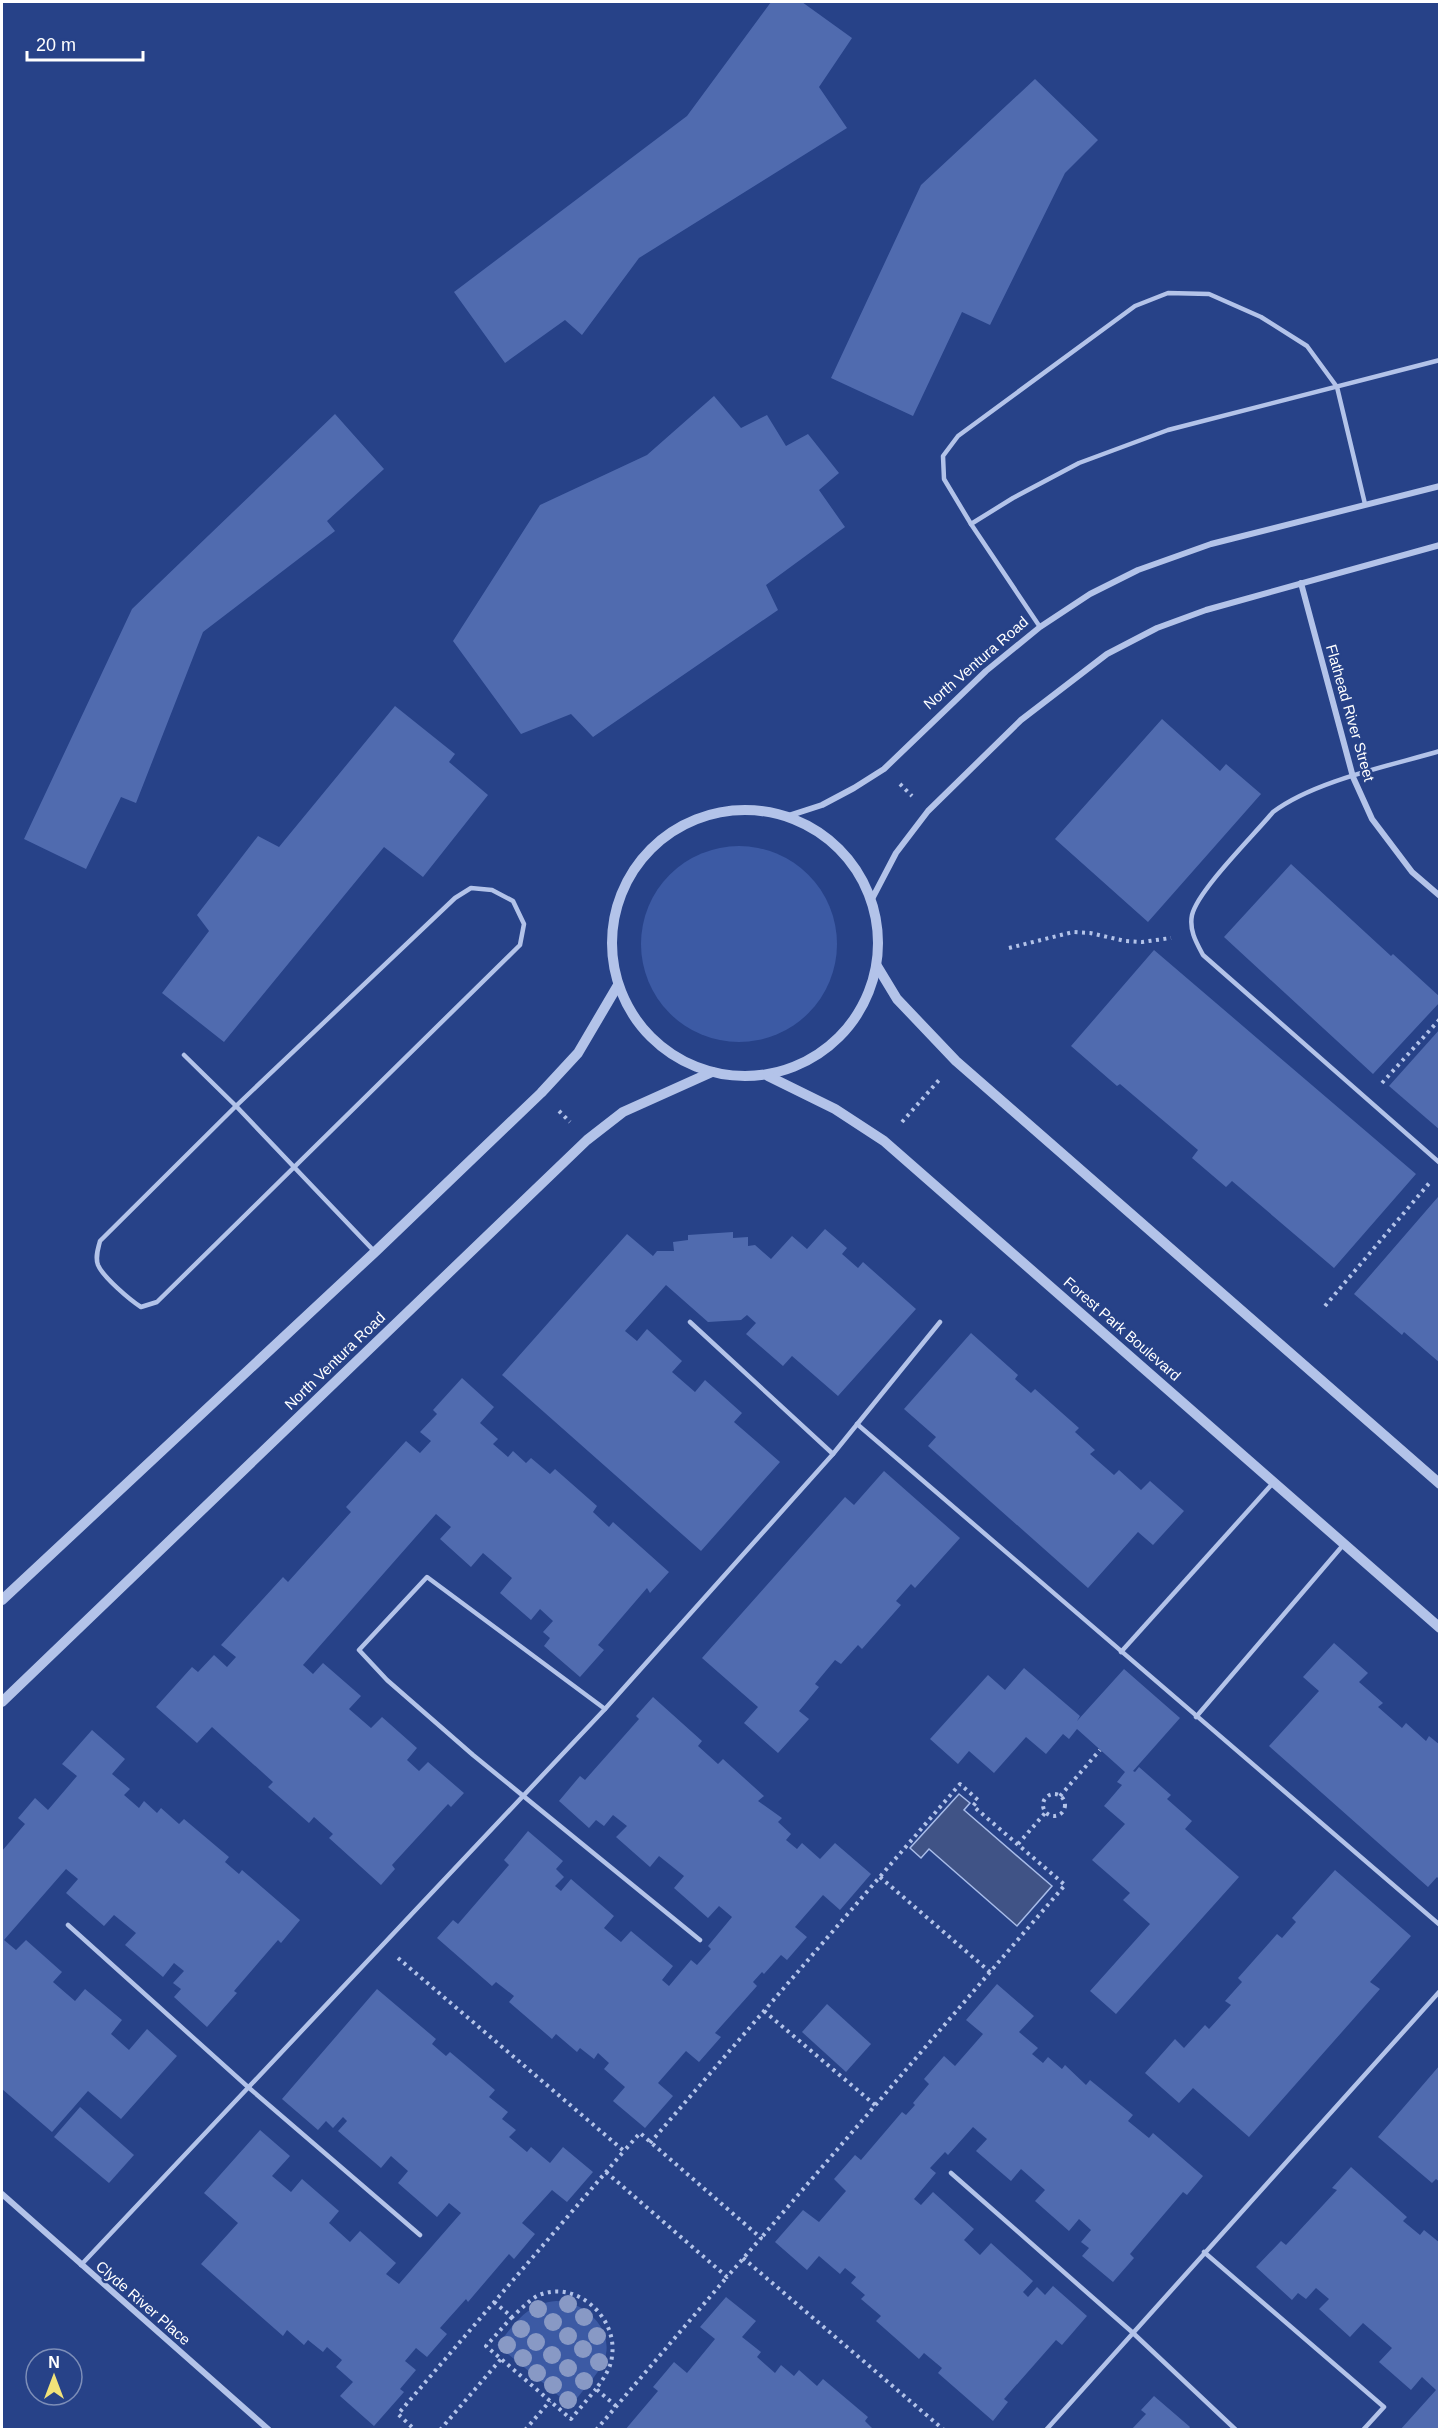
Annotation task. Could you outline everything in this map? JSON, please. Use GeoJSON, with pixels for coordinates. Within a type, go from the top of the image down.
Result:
{"type":"FeatureCollection","features":[{"type":"Feature","properties":{"kind":"street","name":"North Ventura Road"},"geometry":{"type":"LineString","coordinates":[[788,816],[822,805],[884,769],[986,671],[1040,627],[1090,594],[1138,570],[1212,544],[1440,486]]}},
{"type":"Feature","properties":{"kind":"street"},"geometry":{"type":"LineString","coordinates":[[873,897],[896,853],[928,811],[1021,720],[1107,654],[1157,628],[1206,610],[1440,545]]}},
{"type":"Feature","properties":{"kind":"street","name":"Flathead River Street"},"geometry":{"type":"LineString","coordinates":[[1301,583],[1353,777],[1372,819],[1412,872],[1440,896]]}},
{"type":"Feature","properties":{"kind":"street"},"geometry":{"type":"LineString","coordinates":[[747,809],[788,816],[819,834],[851,864],[873,897],[879,931],[877,966],[867,1000],[843,1033],[809,1060],[768,1076],[743,1078],[712,1072],[671,1054],[638,1024],[618,985],[611,944],[612,933],[618,902],[637,864],[666,835],[705,816],[747,809]]}},
{"type":"Feature","properties":{"kind":"street"},"geometry":{"type":"LineString","coordinates":[[877,966],[897,999],[956,1060],[1440,1485]]}},
{"type":"Feature","properties":{"kind":"street"},"geometry":{"type":"LineString","coordinates":[[2,1600],[375,1252],[541,1092],[578,1053],[618,985]]}},
{"type":"Feature","properties":{"kind":"street","name":"North Ventura Road"},"geometry":{"type":"LineString","coordinates":[[2,1702],[587,1140],[623,1112],[712,1072]]}},
{"type":"Feature","properties":{"kind":"street","name":"Forest Park Boulevard"},"geometry":{"type":"LineString","coordinates":[[768,1076],[835,1109],[884,1141],[1440,1628]]}},
{"type":"Feature","properties":{"kind":"street","name":"Clyde River Place"},"geometry":{"type":"LineString","coordinates":[[2,2194],[269,2430]]}},
{"type":"Feature","properties":{"kind":"lane"},"geometry":{"type":"LineString","coordinates":[[1040,627],[971,524],[944,479],[943,456],[958,436],[1135,306],[1168,293],[1209,294],[1261,317],[1307,346],[1337,387],[1365,504]]}},
{"type":"Feature","properties":{"kind":"lane"},"geometry":{"type":"LineString","coordinates":[[971,524],[1013,498],[1079,463],[1168,430],[1440,360]]}},
{"type":"Feature","properties":{"kind":"lane"},"geometry":{"type":"LineString","coordinates":[[1440,751],[1353,777],[1288,801],[1273,812],[1199,898],[1192,917],[1192,934],[1203,955],[1440,1163]]}},
{"type":"Feature","properties":{"kind":"lane"},"geometry":{"type":"LineString","coordinates":[[471,888],[492,890],[513,901],[524,924],[520,945],[294,1168],[158,1302],[141,1307],[129,1299],[98,1267],[96,1254],[100,1241],[236,1106],[455,898],[471,888]]}},
{"type":"Feature","properties":{"kind":"lane"},"geometry":{"type":"LineString","coordinates":[[184,1055],[236,1106],[375,1252]]}},
{"type":"Feature","properties":{"kind":"lane"},"geometry":{"type":"LineString","coordinates":[[690,1322],[833,1454]]}},
{"type":"Feature","properties":{"kind":"lane"},"geometry":{"type":"LineString","coordinates":[[81,2265],[605,1709],[833,1454],[940,1322]]}},
{"type":"Feature","properties":{"kind":"lane"},"geometry":{"type":"LineString","coordinates":[[857,1424],[1440,1925]]}},
{"type":"Feature","properties":{"kind":"lane"},"geometry":{"type":"LineString","coordinates":[[1121,1652],[1274,1482]]}},
{"type":"Feature","properties":{"kind":"lane"},"geometry":{"type":"LineString","coordinates":[[1196,1717],[1344,1544]]}},
{"type":"Feature","properties":{"kind":"lane"},"geometry":{"type":"LineString","coordinates":[[605,1709],[427,1577],[359,1650],[387,1680],[522,1795],[700,1940]]}},
{"type":"Feature","properties":{"kind":"lane"},"geometry":{"type":"LineString","coordinates":[[68,1926],[248,2087],[420,2235]]}},
{"type":"Feature","properties":{"kind":"lane"},"geometry":{"type":"LineString","coordinates":[[1046,2430],[1203,2252],[1440,1991]]}},
{"type":"Feature","properties":{"kind":"lane"},"geometry":{"type":"LineString","coordinates":[[951,2173],[1132,2332],[1236,2430]]}},
{"type":"Feature","properties":{"kind":"lane"},"geometry":{"type":"LineString","coordinates":[[1203,2252],[1384,2407],[1363,2430]]}},
{"type":"Feature","properties":{"kind":"lane"},"geometry":{"type":"LineString","coordinates":[[255,2430],[262,2423]]}},
{"type":"Feature","properties":{"kind":"path"},"geometry":{"type":"LineString","coordinates":[[897,782],[915,798]]}},
{"type":"Feature","properties":{"kind":"path"},"geometry":{"type":"LineString","coordinates":[[1009,948],[1073,932],[1142,942],[1192,934]]}},
{"type":"Feature","properties":{"kind":"path"},"geometry":{"type":"LineString","coordinates":[[1368,1100],[1440,1019]]}},
{"type":"Feature","properties":{"kind":"path"},"geometry":{"type":"LineString","coordinates":[[902,1122],[943,1076]]}},
{"type":"Feature","properties":{"kind":"path"},"geometry":{"type":"LineString","coordinates":[[556,1108],[577,1129]]}},
{"type":"Feature","properties":{"kind":"path"},"geometry":{"type":"LineString","coordinates":[[1325,1306],[1432,1180]]}},
{"type":"Feature","properties":{"kind":"path"},"geometry":{"type":"LineString","coordinates":[[1060,1796],[1100,1750]]}},
{"type":"Feature","properties":{"kind":"path"},"geometry":{"type":"LineString","coordinates":[[596,2430],[1065,1885],[973,1806],[978,1800],[960,1784],[650,2143]]}},
{"type":"Feature","properties":{"kind":"path"},"geometry":{"type":"LineString","coordinates":[[1054,1794],[1060,1796],[1065,1804],[1062,1812],[1052,1815],[1046,1812],[1043,1803],[1047,1796],[1054,1794]]}},
{"type":"Feature","properties":{"kind":"path"},"geometry":{"type":"LineString","coordinates":[[1018,1844],[1046,1812]]}},
{"type":"Feature","properties":{"kind":"path"},"geometry":{"type":"LineString","coordinates":[[880,1877],[990,1972]]}},
{"type":"Feature","properties":{"kind":"path"},"geometry":{"type":"LineString","coordinates":[[382,1944],[624,2151]]}},
{"type":"Feature","properties":{"kind":"path"},"geometry":{"type":"LineString","coordinates":[[764,2011],[875,2105]]}},
{"type":"Feature","properties":{"kind":"path"},"geometry":{"type":"LineString","coordinates":[[415,2430],[398,2414],[640,2133],[762,2238]]}},
{"type":"Feature","properties":{"kind":"path"},"geometry":{"type":"LineString","coordinates":[[606,2172],[728,2277]]}},
{"type":"Feature","properties":{"kind":"path"},"geometry":{"type":"LineString","coordinates":[[743,2258],[944,2430]]}},
{"type":"Feature","properties":{"kind":"path"},"geometry":{"type":"LineString","coordinates":[[550,2293],[570,2294],[589,2303],[607,2323],[613,2346],[609,2369],[571,2419],[486,2346],[512,2317],[536,2296],[550,2293]]}},
{"type":"Feature","properties":{"kind":"path"},"geometry":{"type":"LineString","coordinates":[[494,2302],[512,2317]]}},
{"type":"Feature","properties":{"kind":"path"},"geometry":{"type":"LineString","coordinates":[[440,2430],[501,2359]]}},
{"type":"Feature","properties":{"kind":"path"},"geometry":{"type":"LineString","coordinates":[[596,2389],[616,2406]]}},
{"type":"Feature","properties":{"kind":"path"},"geometry":{"type":"LineString","coordinates":[[525,2430],[549,2401]]}},
{"type":"Feature","properties":{"kind":"shaded area"},"geometry":{"type":"Polygon","coordinates":[[[729,846],[749,846],[785,857],[794,862],[815,882],[830,906],[837,934],[837,954],[830,982],[821,999],[801,1020],[777,1035],[749,1042],[729,1042],[701,1035],[684,1026],[657,999],[645,972],[641,954],[641,934],[648,906],[657,889],[684,862],[711,850],[729,846]]]}},
{"type":"Feature","properties":{"kind":"shaded area"},"geometry":{"type":"Polygon","coordinates":[[[959,1794],[970,1803],[964,1810],[1052,1886],[1017,1926],[929,1849],[921,1858],[910,1848],[959,1794]]]}},
{"type":"Feature","properties":{"kind":"shaded area"},"geometry":{"type":"Polygon","coordinates":[[[556,2301],[567,2302],[587,2312],[602,2328],[606,2339],[607,2350],[601,2367],[571,2406],[497,2345],[529,2310],[556,2301]]]}},
{"type":"Feature","properties":{"kind":"building"},"geometry":{"type":"Polygon","coordinates":[[[771,2],[802,2],[852,38],[819,87],[847,128],[639,258],[582,335],[565,320],[505,363],[454,292],[687,116],[771,2]]]}},
{"type":"Feature","properties":{"kind":"building"},"geometry":{"type":"Polygon","coordinates":[[[1035,79],[1098,140],[1065,173],[990,325],[962,312],[913,416],[831,378],[921,185],[1035,79]]]}},
{"type":"Feature","properties":{"kind":"building"},"geometry":{"type":"Polygon","coordinates":[[[714,396],[741,428],[767,415],[786,446],[808,434],[839,473],[819,490],[845,527],[766,585],[778,610],[593,737],[571,714],[521,734],[453,641],[540,505],[647,455],[714,396]]]}},
{"type":"Feature","properties":{"kind":"building"},"geometry":{"type":"Polygon","coordinates":[[[335,414],[384,469],[327,521],[335,531],[203,632],[136,803],[121,797],[86,869],[24,839],[132,609],[335,414]]]}},
{"type":"Feature","properties":{"kind":"building"},"geometry":{"type":"Polygon","coordinates":[[[395,706],[455,754],[449,762],[488,795],[423,877],[384,847],[224,1042],[162,993],[209,931],[197,915],[258,836],[279,847],[395,706]]]}},
{"type":"Feature","properties":{"kind":"building"},"geometry":{"type":"Polygon","coordinates":[[[1162,719],[1220,771],[1226,764],[1261,794],[1148,922],[1055,839],[1162,719]]]}},
{"type":"Feature","properties":{"kind":"building"},"geometry":{"type":"Polygon","coordinates":[[[1291,864],[1391,956],[1393,954],[1440,997],[1440,1002],[1373,1074],[1224,937],[1291,864]]]}},
{"type":"Feature","properties":{"kind":"building"},"geometry":{"type":"Polygon","coordinates":[[[1154,950],[1416,1174],[1334,1268],[1232,1181],[1226,1187],[1192,1158],[1198,1150],[1120,1084],[1117,1086],[1071,1046],[1154,950]]]}},
{"type":"Feature","properties":{"kind":"building"},"geometry":{"type":"Polygon","coordinates":[[[1440,1029],[1440,1130],[1389,1086],[1440,1029]]]}},
{"type":"Feature","properties":{"kind":"building"},"geometry":{"type":"Polygon","coordinates":[[[1438,1197],[1440,1199],[1440,1363],[1404,1332],[1402,1335],[1354,1294],[1438,1197]]]}},
{"type":"Feature","properties":{"kind":"building"},"geometry":{"type":"Polygon","coordinates":[[[825,1229],[847,1248],[842,1254],[858,1268],[863,1262],[916,1309],[838,1396],[792,1356],[783,1366],[746,1334],[756,1323],[747,1315],[741,1320],[708,1322],[666,1285],[625,1331],[637,1341],[647,1329],[682,1361],[672,1372],[695,1392],[705,1380],[742,1413],[734,1422],[780,1462],[701,1551],[502,1375],[627,1234],[653,1256],[657,1251],[674,1251],[673,1242],[688,1240],[688,1235],[733,1232],[733,1238],[748,1237],[748,1246],[755,1245],[771,1259],[792,1236],[807,1249],[825,1229]]]}},
{"type":"Feature","properties":{"kind":"building"},"geometry":{"type":"Polygon","coordinates":[[[971,1333],[1018,1375],[1015,1379],[1031,1393],[1035,1389],[1079,1428],[1075,1432],[1095,1450],[1090,1454],[1114,1475],[1119,1470],[1141,1490],[1150,1481],[1184,1511],[1153,1545],[1138,1532],[1088,1588],[928,1446],[936,1437],[904,1409],[971,1333]]]}},
{"type":"Feature","properties":{"kind":"building"},"geometry":{"type":"Polygon","coordinates":[[[462,1378],[494,1407],[480,1423],[498,1439],[493,1444],[508,1457],[513,1451],[526,1463],[531,1458],[550,1474],[555,1469],[597,1506],[593,1512],[609,1527],[613,1522],[669,1572],[650,1593],[647,1588],[598,1645],[604,1650],[580,1677],[544,1646],[550,1638],[543,1632],[553,1621],[540,1609],[531,1620],[500,1593],[512,1578],[483,1553],[471,1567],[440,1539],[451,1527],[436,1514],[303,1665],[313,1674],[323,1663],[361,1696],[349,1709],[371,1728],[382,1717],[417,1748],[407,1760],[419,1771],[428,1762],[464,1793],[451,1807],[448,1804],[392,1865],[395,1869],[381,1885],[329,1838],[333,1834],[314,1817],[309,1823],[268,1787],[273,1782],[212,1727],[197,1743],[156,1707],[192,1667],[198,1672],[214,1655],[227,1667],[236,1657],[221,1645],[283,1577],[288,1582],[351,1512],[346,1507],[406,1441],[420,1453],[431,1441],[420,1432],[437,1414],[433,1410],[462,1378]]]}},
{"type":"Feature","properties":{"kind":"building"},"geometry":{"type":"Polygon","coordinates":[[[884,1471],[960,1538],[915,1588],[911,1584],[896,1601],[901,1605],[862,1649],[858,1645],[841,1664],[835,1660],[815,1684],[819,1687],[799,1711],[809,1719],[778,1753],[744,1723],[758,1707],[702,1658],[845,1497],[854,1505],[884,1471]]]}},
{"type":"Feature","properties":{"kind":"building"},"geometry":{"type":"Polygon","coordinates":[[[1334,1643],[1368,1673],[1359,1682],[1383,1703],[1378,1707],[1402,1728],[1406,1723],[1426,1741],[1429,1736],[1440,1745],[1440,1880],[1437,1877],[1428,1887],[1269,1746],[1319,1691],[1303,1677],[1334,1643]]]}},
{"type":"Feature","properties":{"kind":"building"},"geometry":{"type":"Polygon","coordinates":[[[1024,1668],[1080,1716],[1077,1721],[1124,1669],[1180,1718],[1133,1771],[1135,1772],[1139,1767],[1171,1795],[1167,1799],[1192,1821],[1185,1829],[1239,1877],[1116,2014],[1090,1991],[1150,1924],[1123,1900],[1130,1893],[1092,1860],[1125,1824],[1104,1806],[1122,1785],[1117,1782],[1125,1772],[1077,1729],[1069,1739],[1063,1734],[1046,1754],[1026,1737],[994,1773],[969,1751],[958,1764],[930,1739],[988,1675],[1005,1690],[1024,1668]]]}},
{"type":"Feature","properties":{"kind":"building"},"geometry":{"type":"Polygon","coordinates":[[[653,1697],[702,1741],[698,1746],[718,1764],[723,1759],[764,1796],[758,1801],[782,1818],[778,1822],[791,1834],[786,1840],[797,1849],[802,1843],[820,1859],[835,1843],[871,1874],[840,1910],[823,1895],[795,1927],[807,1937],[787,1960],[781,1955],[764,1974],[762,1972],[753,1982],[757,1986],[715,2033],[721,2037],[699,2062],[686,2051],[658,2083],[673,2096],[645,2128],[613,2101],[625,2087],[604,2069],[609,2063],[598,2053],[594,2059],[580,2048],[577,2052],[556,2034],[552,2039],[509,2002],[514,1996],[496,1982],[492,1986],[437,1938],[453,1920],[458,1924],[509,1865],[504,1860],[528,1831],[563,1861],[556,1869],[564,1877],[555,1886],[561,1891],[571,1879],[614,1916],[604,1928],[621,1942],[631,1931],[673,1966],[662,1980],[669,1986],[691,1960],[697,1965],[711,1949],[708,1946],[732,1917],[719,1906],[708,1918],[674,1888],[684,1876],[659,1856],[650,1867],[616,1837],[627,1826],[613,1815],[604,1826],[596,1820],[589,1828],[559,1801],[580,1776],[585,1780],[639,1719],[636,1716],[653,1697]]]}},
{"type":"Feature","properties":{"kind":"building"},"geometry":{"type":"Polygon","coordinates":[[[92,1730],[125,1759],[112,1774],[130,1789],[124,1795],[139,1808],[144,1801],[157,1813],[161,1808],[179,1824],[184,1819],[229,1857],[225,1862],[239,1874],[242,1870],[300,1920],[281,1943],[278,1940],[234,1991],[237,1993],[207,2027],[174,1997],[181,1989],[173,1983],[184,1971],[174,1963],[163,1977],[125,1945],[136,1933],[114,1915],[104,1926],[66,1893],[78,1879],[66,1869],[4,1940],[16,1950],[26,1940],[62,1972],[53,1982],[75,2001],[85,1989],[122,2020],[111,2034],[129,2050],[147,2029],[177,2056],[121,2119],[88,2091],[52,2132],[2,2089],[2,1851],[25,1824],[18,1818],[35,1798],[48,1810],[77,1776],[62,1764],[92,1730]]]}},
{"type":"Feature","properties":{"kind":"building"},"geometry":{"type":"Polygon","coordinates":[[[1335,1870],[1411,1936],[1370,1982],[1380,1989],[1249,2137],[1193,2088],[1179,2103],[1145,2073],[1175,2039],[1184,2048],[1205,2025],[1209,2029],[1231,2005],[1225,2001],[1242,1982],[1238,1978],[1277,1934],[1282,1938],[1296,1922],[1292,1918],[1335,1870]]]}},
{"type":"Feature","properties":{"kind":"building"},"geometry":{"type":"Polygon","coordinates":[[[997,1984],[1034,2016],[1019,2032],[1038,2048],[1032,2054],[1043,2063],[1048,2057],[1062,2069],[1065,2065],[1086,2085],[1090,2080],[1133,2115],[1128,2121],[1149,2138],[1153,2133],[1203,2176],[1187,2195],[1183,2192],[1130,2254],[1134,2258],[1113,2282],[1082,2256],[1089,2248],[1081,2242],[1091,2230],[1079,2219],[1069,2231],[1035,2201],[1045,2190],[1021,2169],[1011,2181],[976,2151],[987,2139],[973,2127],[948,2155],[945,2152],[930,2168],[936,2173],[914,2199],[921,2205],[933,2192],[974,2229],[964,2240],[980,2255],[991,2243],[1033,2281],[1023,2292],[1028,2297],[1037,2287],[1045,2295],[1053,2286],[1087,2316],[1062,2345],[1056,2340],[1004,2399],[1008,2402],[993,2421],[938,2373],[942,2368],[924,2353],[919,2359],[876,2321],[881,2316],[861,2299],[865,2295],[851,2283],[856,2277],[845,2268],[840,2274],[819,2256],[807,2270],[775,2242],[803,2210],[819,2222],[846,2191],[834,2179],[855,2155],[861,2160],[902,2112],[906,2115],[915,2105],[913,2103],[929,2084],[924,2079],[944,2056],[955,2066],[983,2034],[966,2020],[997,1984]]]}},
{"type":"Feature","properties":{"kind":"building"},"geometry":{"type":"Polygon","coordinates":[[[377,1989],[436,2039],[432,2044],[446,2056],[450,2052],[495,2090],[489,2097],[508,2112],[502,2119],[516,2130],[509,2137],[527,2152],[531,2147],[550,2163],[563,2147],[593,2172],[567,2202],[552,2190],[522,2223],[535,2234],[514,2259],[509,2254],[468,2302],[466,2299],[440,2328],[447,2334],[427,2357],[416,2348],[405,2361],[416,2370],[400,2389],[404,2392],[374,2426],[340,2396],[353,2382],[336,2367],[342,2360],[327,2347],[323,2352],[308,2340],[304,2345],[287,2330],[283,2336],[201,2264],[238,2223],[204,2193],[260,2130],[290,2156],[272,2176],[291,2192],[302,2179],[339,2211],[329,2223],[350,2242],[360,2231],[396,2263],[386,2274],[399,2284],[461,2213],[449,2203],[437,2217],[398,2183],[408,2171],[391,2156],[381,2168],[338,2131],[347,2121],[343,2117],[333,2128],[326,2121],[318,2130],[282,2099],[377,1989]]]}},
{"type":"Feature","properties":{"kind":"building"},"geometry":{"type":"Polygon","coordinates":[[[827,2004],[871,2044],[846,2072],[802,2032],[827,2004]]]}},
{"type":"Feature","properties":{"kind":"building"},"geometry":{"type":"Polygon","coordinates":[[[1440,2065],[1440,2182],[1436,2179],[1432,2183],[1378,2137],[1440,2065]]]}},
{"type":"Feature","properties":{"kind":"building"},"geometry":{"type":"Polygon","coordinates":[[[80,2107],[134,2155],[109,2183],[54,2137],[80,2107]]]}},
{"type":"Feature","properties":{"kind":"building"},"geometry":{"type":"Polygon","coordinates":[[[1351,2167],[1407,2217],[1403,2221],[1420,2235],[1424,2230],[1440,2243],[1440,2430],[1400,2430],[1436,2390],[1422,2377],[1411,2390],[1379,2362],[1392,2348],[1363,2323],[1350,2337],[1319,2309],[1329,2299],[1316,2288],[1306,2299],[1298,2293],[1292,2300],[1256,2267],[1281,2241],[1286,2245],[1337,2190],[1332,2188],[1351,2167]]]}},
{"type":"Feature","properties":{"kind":"building"},"geometry":{"type":"Polygon","coordinates":[[[726,2297],[756,2321],[742,2337],[761,2352],[757,2357],[775,2373],[781,2365],[794,2376],[799,2370],[817,2386],[823,2379],[868,2417],[865,2421],[874,2430],[625,2430],[658,2391],[653,2387],[674,2362],[687,2373],[715,2339],[700,2327],[726,2297]]]}},
{"type":"Feature","properties":{"kind":"building"},"geometry":{"type":"Polygon","coordinates":[[[1154,2396],[1190,2427],[1188,2430],[1131,2430],[1146,2414],[1141,2410],[1154,2396]]]}}]}
